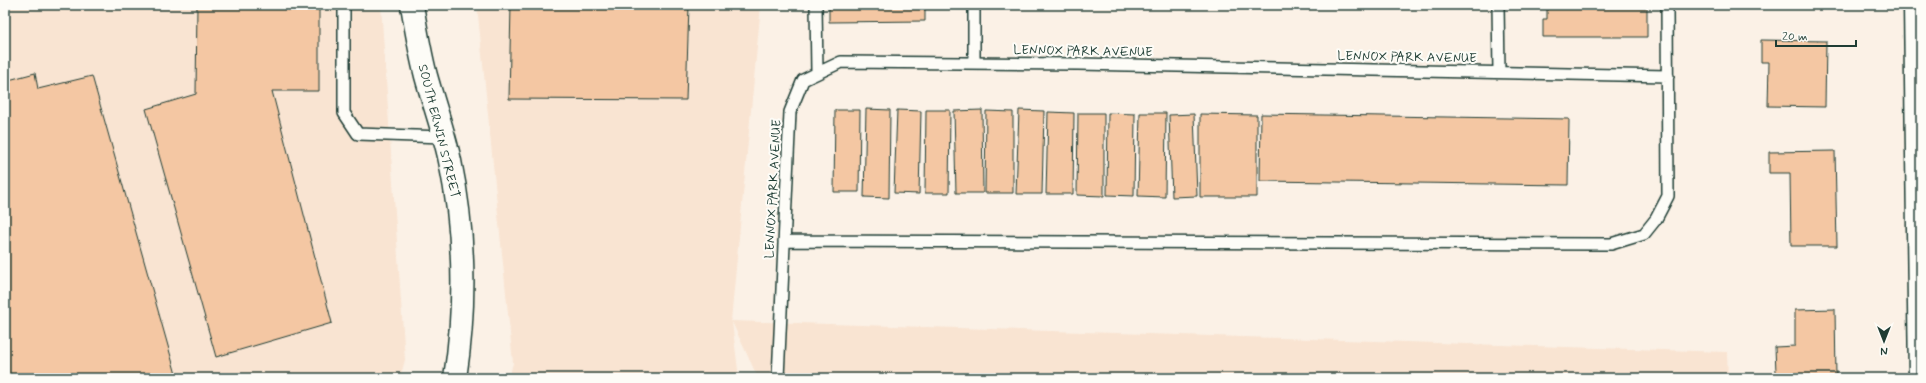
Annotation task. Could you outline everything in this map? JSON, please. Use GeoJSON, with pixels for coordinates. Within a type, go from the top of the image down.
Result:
{"type":"FeatureCollection","features":[{"type":"Feature","properties":{"kind":"street","name":"SOUTH ERWIN STREET"},"geometry":{"type":"LineString","coordinates":[[412,5],[425,75],[449,160],[459,212],[462,263],[462,319],[455,378]]}},
{"type":"Feature","properties":{"kind":"street"},"geometry":{"type":"LineString","coordinates":[[1915,5],[1920,378]]}},
{"type":"Feature","properties":{"kind":"lane"},"geometry":{"type":"LineString","coordinates":[[344,5],[344,113],[358,134],[443,137]]}},
{"type":"Feature","properties":{"kind":"lane"},"geometry":{"type":"LineString","coordinates":[[816,5],[817,73]]}},
{"type":"Feature","properties":{"kind":"lane"},"geometry":{"type":"LineString","coordinates":[[974,5],[974,63]]}},
{"type":"Feature","properties":{"kind":"lane"},"geometry":{"type":"LineString","coordinates":[[1498,5],[1499,72]]}},
{"type":"Feature","properties":{"kind":"lane"},"geometry":{"type":"LineString","coordinates":[[784,241],[1611,244],[1644,234],[1656,219],[1668,196],[1667,5]]}},
{"type":"Feature","properties":{"kind":"lane","name":"LENNOX PARK AVENUE"},"geometry":{"type":"LineString","coordinates":[[778,378],[790,112],[803,80],[841,62],[1078,64],[1668,76]]}},
{"type":"Feature","properties":{"kind":"shaded area"},"geometry":{"type":"Polygon","coordinates":[[[5,5],[381,5],[405,360],[400,378],[5,378],[5,5]]]}},
{"type":"Feature","properties":{"kind":"shaded area"},"geometry":{"type":"Polygon","coordinates":[[[477,5],[761,5],[731,321],[1727,352],[1728,378],[758,378],[732,322],[739,378],[509,378],[513,363],[477,5]]]}},
{"type":"Feature","properties":{"kind":"building"},"geometry":{"type":"Polygon","coordinates":[[[197,5],[319,5],[319,91],[272,91],[332,323],[216,357],[146,109],[196,94],[197,5]]]}},
{"type":"Feature","properties":{"kind":"building"},"geometry":{"type":"Polygon","coordinates":[[[511,5],[689,5],[686,100],[509,99],[511,5]]]}},
{"type":"Feature","properties":{"kind":"building"},"geometry":{"type":"Polygon","coordinates":[[[829,5],[925,5],[925,21],[829,22],[829,5]]]}},
{"type":"Feature","properties":{"kind":"building"},"geometry":{"type":"Polygon","coordinates":[[[1547,5],[1647,5],[1647,37],[1543,37],[1543,19],[1547,19],[1547,5]]]}},
{"type":"Feature","properties":{"kind":"building"},"geometry":{"type":"Polygon","coordinates":[[[1761,40],[1826,41],[1825,107],[1768,106],[1769,62],[1761,62],[1761,40]]]}},
{"type":"Feature","properties":{"kind":"building"},"geometry":{"type":"Polygon","coordinates":[[[35,73],[38,89],[92,76],[177,378],[5,378],[5,81],[35,73]]]}},
{"type":"Feature","properties":{"kind":"building"},"geometry":{"type":"Polygon","coordinates":[[[866,109],[890,110],[889,198],[864,197],[866,109]]]}},
{"type":"Feature","properties":{"kind":"building"},"geometry":{"type":"Polygon","coordinates":[[[835,110],[860,110],[859,192],[834,192],[835,110]]]}},
{"type":"Feature","properties":{"kind":"building"},"geometry":{"type":"Polygon","coordinates":[[[897,110],[921,111],[919,194],[894,193],[897,110]]]}},
{"type":"Feature","properties":{"kind":"building"},"geometry":{"type":"Polygon","coordinates":[[[926,110],[950,110],[949,193],[925,193],[926,110]]]}},
{"type":"Feature","properties":{"kind":"building"},"geometry":{"type":"Polygon","coordinates":[[[982,110],[983,193],[956,193],[954,111],[982,110]]]}},
{"type":"Feature","properties":{"kind":"building"},"geometry":{"type":"Polygon","coordinates":[[[1019,110],[1044,111],[1042,194],[1016,194],[1019,110]]]}},
{"type":"Feature","properties":{"kind":"building"},"geometry":{"type":"Polygon","coordinates":[[[986,111],[1013,112],[1013,193],[985,193],[986,111]]]}},
{"type":"Feature","properties":{"kind":"building"},"geometry":{"type":"Polygon","coordinates":[[[1048,112],[1074,113],[1073,194],[1046,194],[1048,112]]]}},
{"type":"Feature","properties":{"kind":"building"},"geometry":{"type":"Polygon","coordinates":[[[1078,113],[1104,113],[1104,196],[1077,195],[1078,113]]]}},
{"type":"Feature","properties":{"kind":"building"},"geometry":{"type":"Polygon","coordinates":[[[1108,113],[1135,114],[1134,196],[1107,195],[1108,113]]]}},
{"type":"Feature","properties":{"kind":"building"},"geometry":{"type":"Polygon","coordinates":[[[1140,113],[1166,113],[1165,197],[1138,196],[1140,113]]]}},
{"type":"Feature","properties":{"kind":"building"},"geometry":{"type":"Polygon","coordinates":[[[1194,114],[1197,196],[1172,197],[1169,115],[1194,114]]]}},
{"type":"Feature","properties":{"kind":"building"},"geometry":{"type":"Polygon","coordinates":[[[1200,114],[1257,115],[1257,197],[1200,197],[1200,114]]]}},
{"type":"Feature","properties":{"kind":"building"},"geometry":{"type":"Polygon","coordinates":[[[1261,114],[1569,119],[1568,185],[1260,181],[1261,114]]]}},
{"type":"Feature","properties":{"kind":"building"},"geometry":{"type":"Polygon","coordinates":[[[1835,151],[1837,246],[1791,246],[1790,173],[1769,173],[1769,152],[1835,151]]]}},
{"type":"Feature","properties":{"kind":"building"},"geometry":{"type":"Polygon","coordinates":[[[1835,309],[1836,378],[1794,378],[1794,373],[1776,373],[1775,347],[1795,346],[1795,310],[1835,309]]]}}]}
